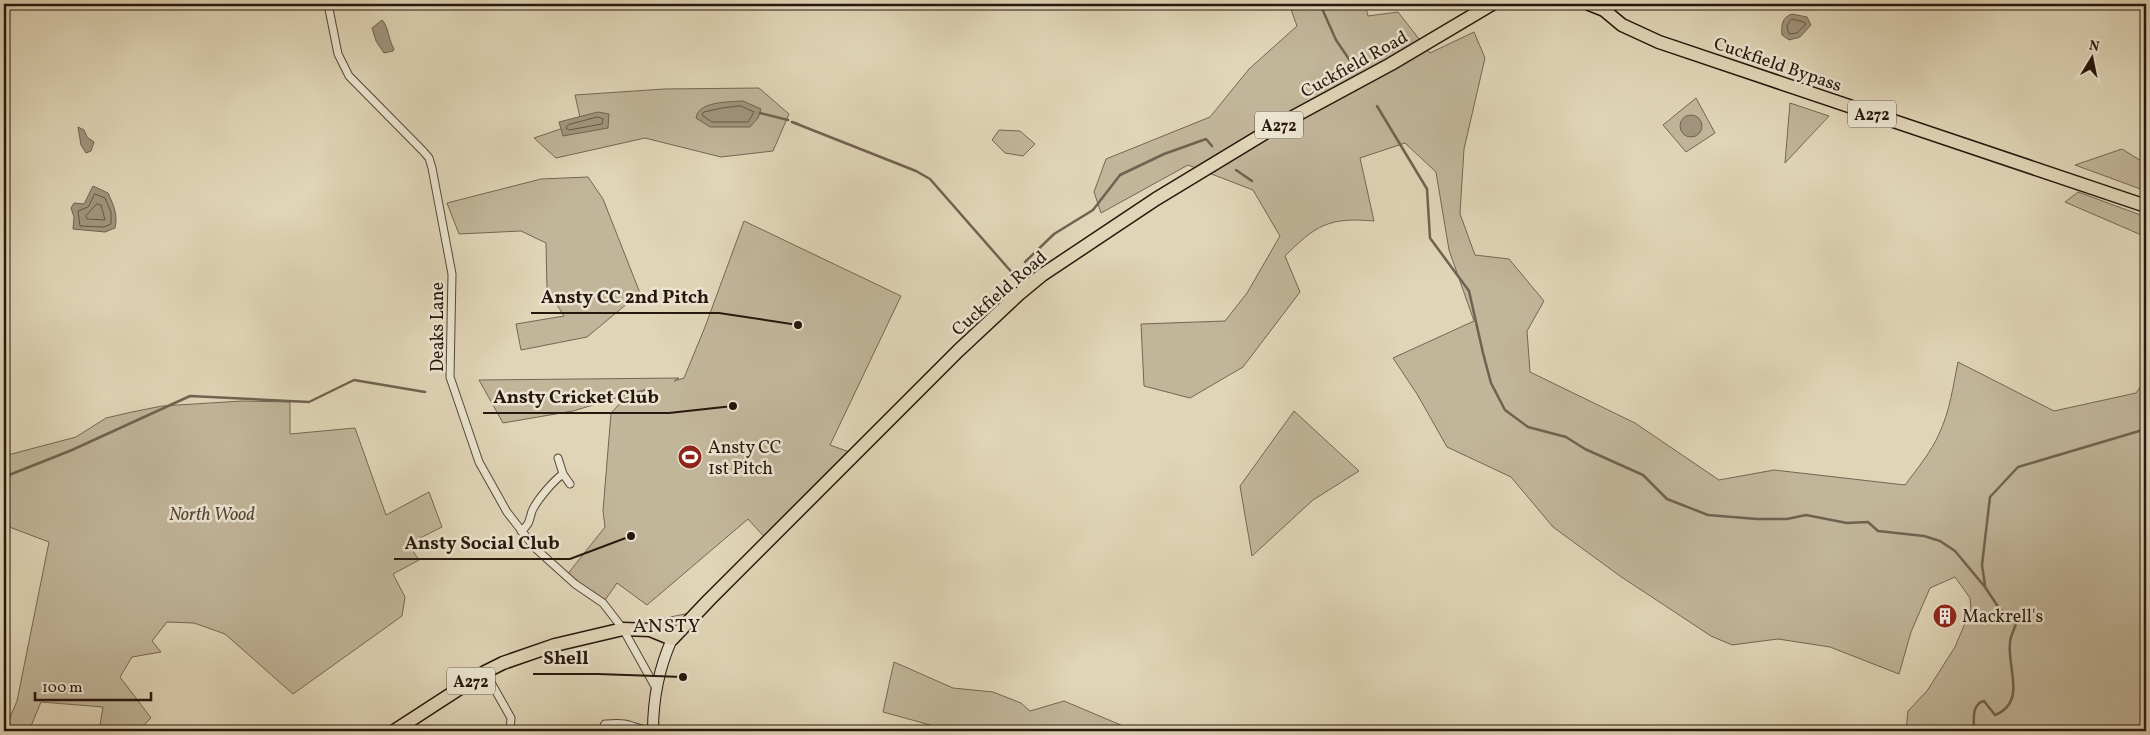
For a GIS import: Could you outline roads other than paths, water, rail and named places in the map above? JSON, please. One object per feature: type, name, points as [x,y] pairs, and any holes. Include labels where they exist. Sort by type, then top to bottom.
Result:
[{"type":"highway","name":"Cuckfield Road","points":[[672,639],[958,351],[1042,275],[1156,199],[1280,124],[1391,64],[1492,4]]},
{"type":"highway","name":"Cuckfield Bypass","points":[[1589,4],[1603,7],[1622,25],[1659,42],[2146,206]]},
{"type":"highway","name":"A272","points":[[394,731],[485,672],[503,663],[560,643],[623,629],[650,630],[672,639]]},
{"type":"main road","name":"Cuckfield Road","points":[[653,731],[660,671],[672,639]]},
{"type":"street","name":"Deaks Lane","points":[[328,4],[338,54],[349,76],[429,158],[452,274],[450,377],[479,462],[507,512],[535,548],[575,584],[603,604],[623,629],[657,690]]},
{"type":"street","points":[[558,458],[563,474],[570,484]]},
{"type":"street","points":[[521,531],[529,525],[532,511],[555,479],[563,474]]},
{"type":"street","points":[[485,672],[510,718],[510,731]]},
{"type":"street","points":[[601,731],[605,724],[616,723],[630,725],[640,730],[653,731]]},
{"type":"water","points":[[1792,14],[1807,17],[1811,25],[1800,37],[1789,40],[1782,35],[1782,25],[1786,17]]},
{"type":"water","points":[[382,20],[394,49],[384,53],[376,41],[372,28]]},
{"type":"water","points":[[743,101],[761,109],[758,118],[750,127],[710,127],[696,118],[698,112],[708,105]]},
{"type":"water","points":[[598,112],[609,114],[608,128],[563,136],[559,122]]},
{"type":"water","points":[[1691,115],[1699,118],[1702,126],[1699,134],[1691,137],[1683,134],[1680,126],[1683,118]]},
{"type":"water","points":[[78,127],[84,130],[87,137],[94,142],[91,151],[86,153],[81,145]]},
{"type":"water","points":[[93,186],[108,193],[115,211],[115,228],[105,232],[73,229],[74,217],[71,208],[74,203],[84,204]]},
{"type":"waterway","points":[[1320,4],[1336,40],[1353,65]]},
{"type":"waterway","points":[[1377,106],[1427,189],[1430,238],[1469,291],[1491,383],[1505,410],[1528,427],[1566,437],[1585,449],[1643,475],[1667,499],[1708,515],[1757,519],[1787,519],[1806,515],[1847,523],[1868,522],[1878,531],[1924,536],[1940,541],[1955,551],[1985,587],[1999,608],[2016,624],[2010,643],[2013,684],[2010,702],[2005,709],[1995,715],[1984,701],[1980,703],[1974,713],[1974,731]]},
{"type":"waterway","points":[[760,113],[788,120]]},
{"type":"waterway","points":[[798,124],[792,122],[916,171],[930,179],[1015,276]]},
{"type":"waterway","points":[[1025,262],[1054,234],[1093,210],[1120,175],[1164,154],[1206,139],[1212,146]]},
{"type":"waterway","points":[[1236,170],[1252,181]]},
{"type":"waterway","points":[[4,477],[72,450],[190,396],[309,402],[354,380],[425,392]]},
{"type":"waterway","points":[[1985,585],[1982,565],[1990,497],[2018,467],[2146,429]]},
{"type":"place","name":"Ansty CC 2nd Pitch","points":[[798,325]]},
{"type":"place","name":"Ansty Cricket Club","points":[[733,406]]},
{"type":"place","name":"Ansty CC 1st Pitch","points":[[690,457]]},
{"type":"place","name":"Ansty Social Club","points":[[631,536]]},
{"type":"place","name":"Mackrell's","points":[[1945,616]]},
{"type":"place","name":"Shell","points":[[683,677]]},
{"type":"district","name":"ANSTY","points":[[667,625]]},
{"type":"park label","name":"North Wood","points":[[212,514]]}]
